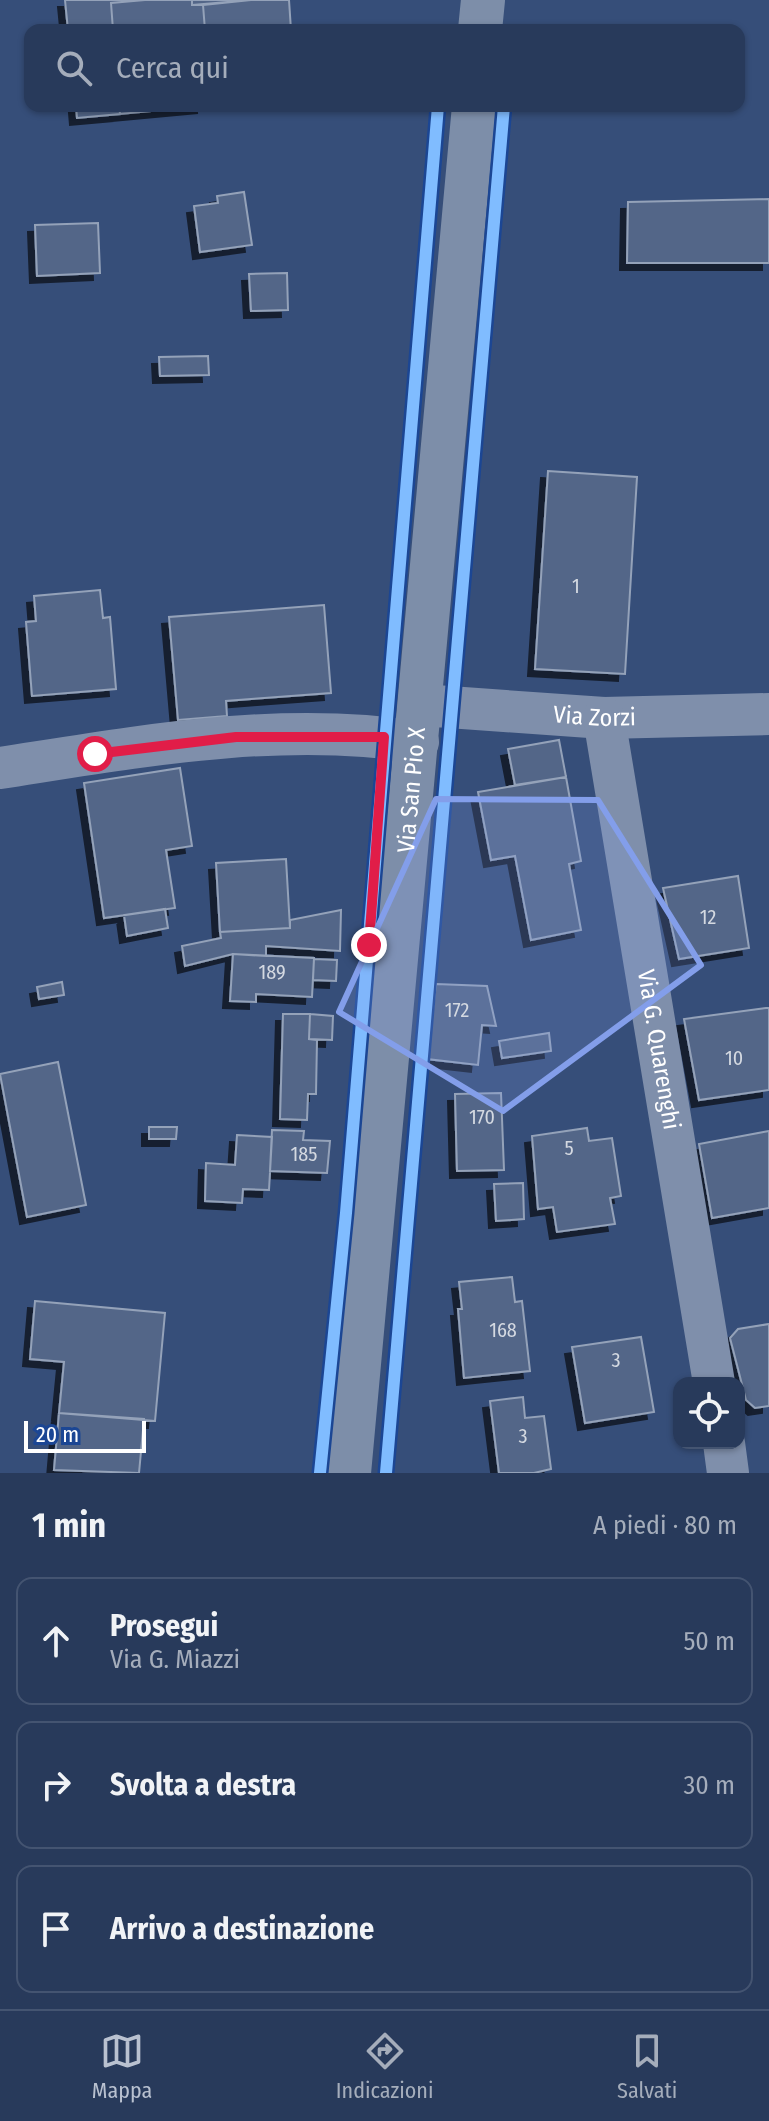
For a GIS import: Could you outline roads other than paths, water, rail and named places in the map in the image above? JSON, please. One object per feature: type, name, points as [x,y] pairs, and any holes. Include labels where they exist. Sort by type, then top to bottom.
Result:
[{"type":"main road","points":[[481,24],[483,0]]},
{"type":"main road","name":"Via San Pio X","points":[[349,1473],[420,724],[473,112]]},
{"type":"street","name":"Via Zorzi","points":[[12,766],[145,745],[236,737],[384,737],[420,724],[769,714]]},
{"type":"street","name":"Via G. Quarenghi","points":[[604,718],[713,1377]]},
{"type":"street","points":[[725,1449],[728,1473]]}]
